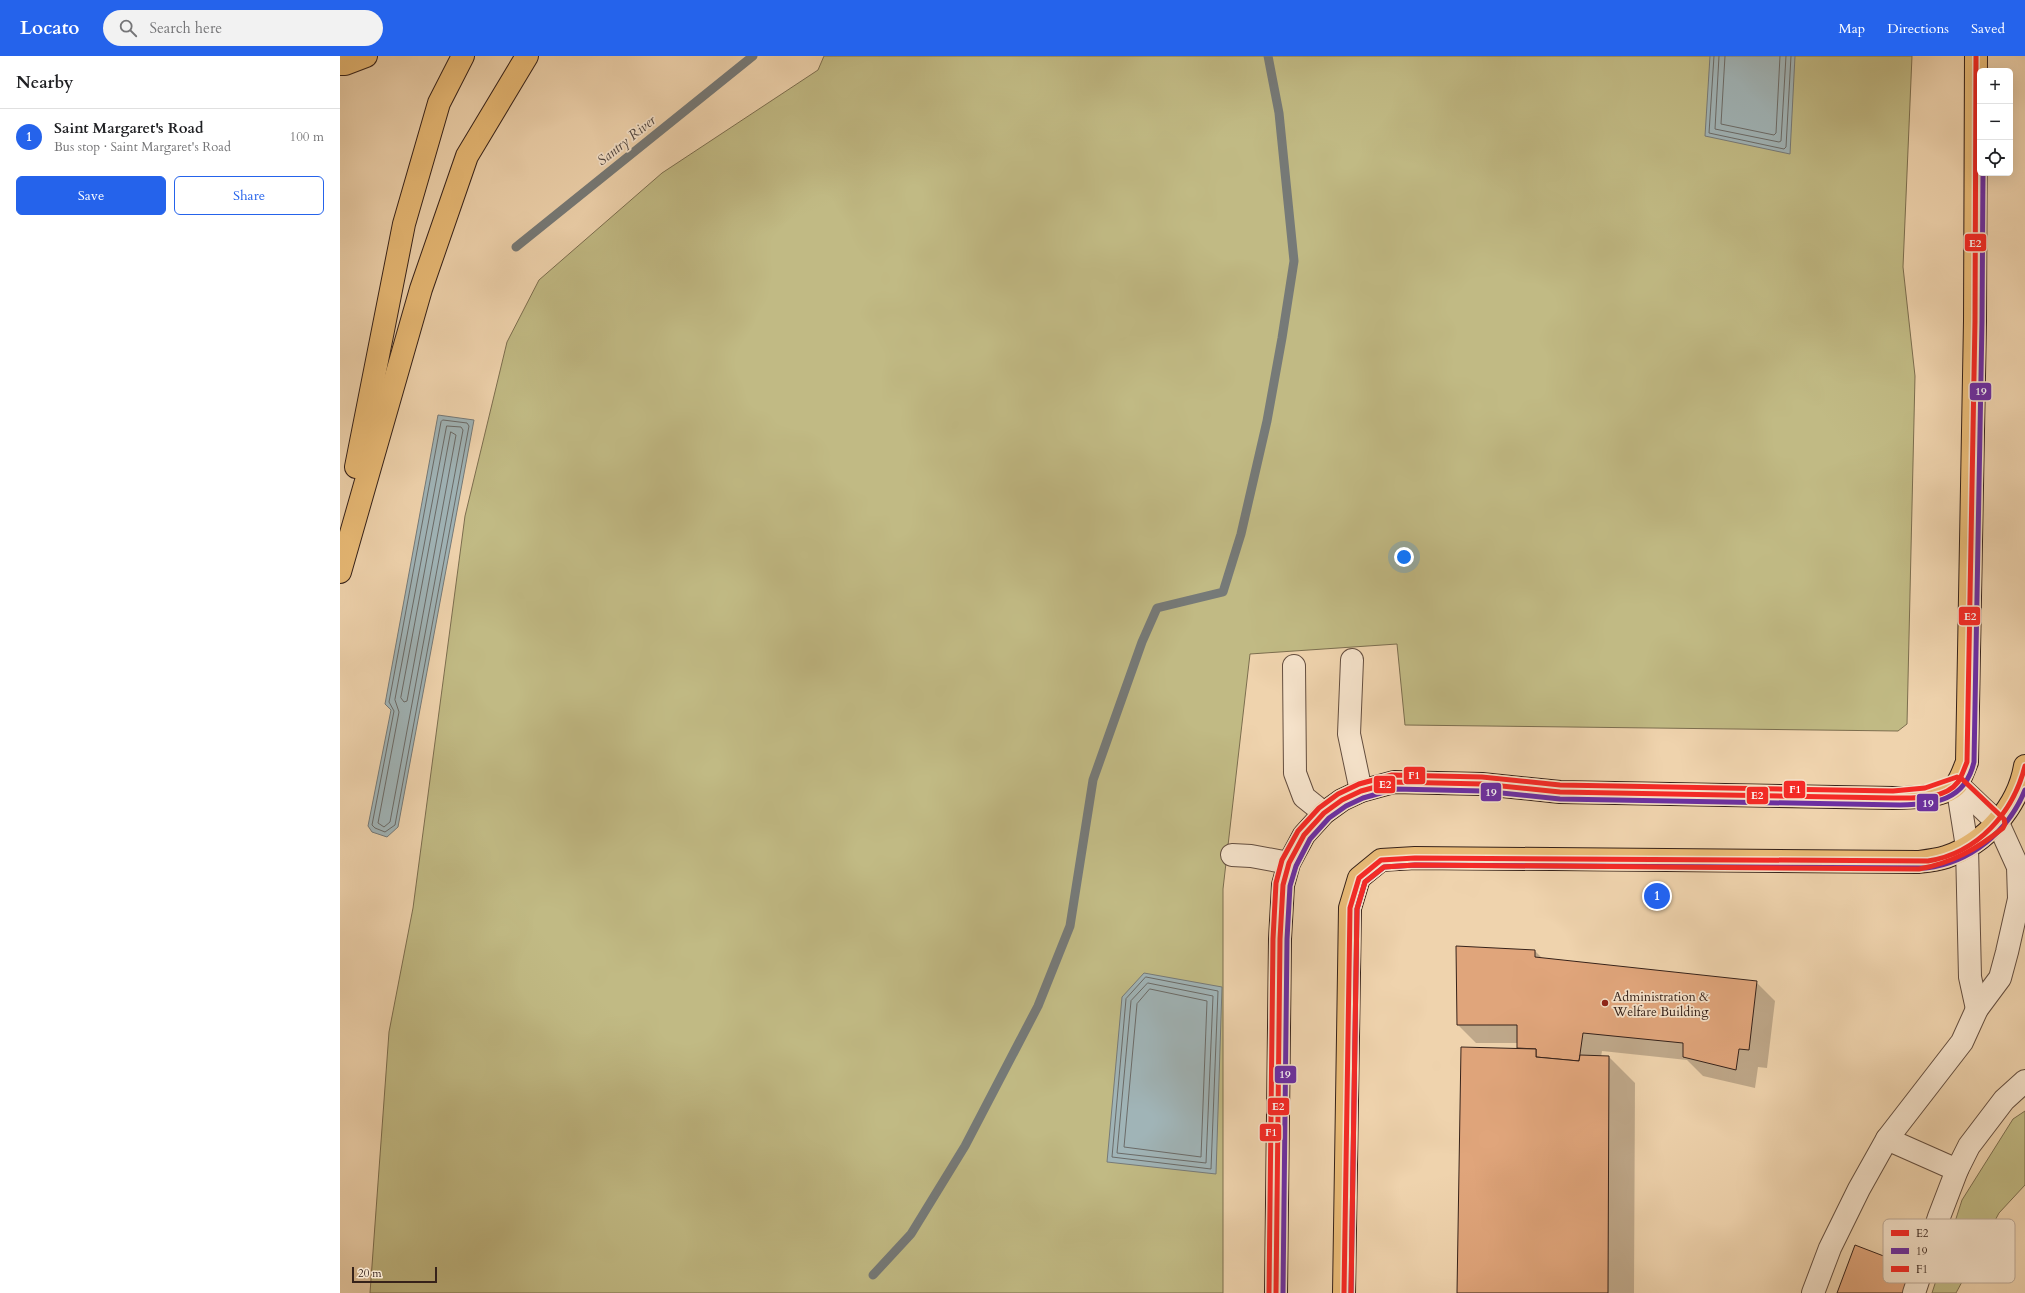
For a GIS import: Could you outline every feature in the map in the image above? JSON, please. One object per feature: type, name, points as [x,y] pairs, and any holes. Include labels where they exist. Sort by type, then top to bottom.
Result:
[{"type":"main road","points":[[343,64],[366,56]]},
{"type":"main road","points":[[340,550],[404,224],[439,103],[463,56]]},
{"type":"main road","points":[[340,572],[421,289],[467,156],[528,56]]},
{"type":"main road","points":[[1276,1293],[1280,939],[1283,885],[1288,863],[1304,835],[1324,813],[1361,791],[1394,782],[1482,784],[1560,792],[1900,798],[1922,797],[1941,793],[1958,784],[1967,762],[1975,321],[1976,56]]},
{"type":"main road","points":[[1344,1293],[1350,908],[1359,878],[1381,860],[1423,858],[1918,862],[1945,857],[1967,847],[1998,823],[2022,783],[2025,766]]},
{"type":"lane","points":[[1352,660],[1349,734],[1361,791]]},
{"type":"lane","points":[[1294,666],[1295,773],[1304,797],[1324,813]]},
{"type":"lane","points":[[1813,1293],[1830,1248],[1859,1189],[1887,1139],[1962,1042],[1977,1009],[2000,978],[2019,899],[2018,867],[1998,823],[1958,784]]},
{"type":"lane","points":[[1958,784],[1967,847],[1970,977],[1977,1009]]},
{"type":"lane","points":[[1232,855],[1251,856],[1288,863]]},
{"type":"lane","points":[[1940,1219],[1957,1170],[1969,1146],[2004,1100],[2025,1081]]},
{"type":"lane","points":[[1887,1139],[1957,1170]]},
{"type":"lane","points":[[1914,1293],[1917,1283]]},
{"type":"shaded area","points":[[824,56],[1912,56],[1903,267],[1915,376],[1907,724],[1898,731],[1405,725],[1397,644],[1250,654],[1223,889],[1223,1293],[370,1293],[389,1032],[413,908],[465,516],[507,342],[539,280],[662,173],[818,70]]},
{"type":"shaded area","points":[[2025,1111],[2025,1185],[1999,1213],[1996,1219],[1956,1219],[1962,1200],[2013,1119]]},
{"type":"shaded area","points":[[1935,1283],[1961,1283],[1956,1293],[1932,1293]]},
{"type":"water","points":[[1710,56],[1795,56],[1790,154],[1705,136]]},
{"type":"water","points":[[438,415],[474,420],[398,827],[387,837],[372,832],[368,826],[391,710],[385,704]]},
{"type":"water","points":[[1144,973],[1222,987],[1216,1174],[1107,1162],[1122,997]]},
{"type":"building","name":"Administration & Welfare Building","points":[[1456,946],[1535,950],[1535,957],[1757,981],[1749,1050],[1739,1049],[1736,1070],[1683,1057],[1683,1043],[1583,1033],[1579,1061],[1536,1057],[1536,1049],[1517,1048],[1517,1025],[1457,1025]]},
{"type":"building","points":[[1461,1047],[1536,1049],[1536,1057],[1579,1061],[1580,1055],[1609,1056],[1608,1293],[1457,1293]]},
{"type":"building","points":[[1855,1245],[1883,1256],[1883,1283],[1915,1283],[1912,1293],[1837,1293]]},
{"type":"waterway","name":"Santry River","points":[[516,247],[753,56]]},
{"type":"waterway","points":[[873,1275],[911,1234],[965,1146],[1038,1006],[1070,926],[1093,780],[1142,642],[1157,608],[1223,592],[1241,534],[1267,421],[1294,261],[1279,113],[1268,56]]},
{"type":"transit line","name":"E2","points":[[1276,1293],[1280,939],[1283,885],[1289,863],[1304,835],[1324,813],[1342,800],[1361,791],[1394,782],[1482,784],[1560,792],[1910,798],[1928,797],[1945,792],[1952,788],[1962,775],[1967,762],[1975,321],[1976,56]]},
{"type":"transit line","name":"19","points":[[1283,1293],[1287,939],[1290,886],[1296,866],[1310,839],[1329,818],[1346,806],[1363,798],[1395,789],[1482,791],[1560,799],[1900,805],[1925,803],[1947,798],[1964,785],[1970,775],[1974,762],[1982,321],[1983,176]]},
{"type":"transit line","name":"E2","points":[[1344,1293],[1350,908],[1359,878],[1381,860],[1415,858],[1928,861],[1946,857],[1963,849],[1978,840],[1991,828],[2012,800],[2025,766]]},
{"type":"transit line","name":"F1","points":[[1269,1293],[1273,939],[1276,883],[1282,860],[1298,831],[1319,808],[1338,794],[1359,784],[1392,775],[1482,777],[1560,785],[1893,791],[1925,788],[1957,777],[1962,779],[2004,819],[2005,824],[2003,828],[1974,849],[1953,859],[1919,869],[1415,865],[1384,867],[1365,882],[1357,909],[1351,1293]]},
{"type":"transit line","name":"19","points":[[1351,1293],[1357,909],[1365,882],[1384,867],[1415,865],[1926,868],[1958,860],[1986,843],[2009,819],[2025,790]]},
{"type":"place","name":"Saint Margaret's Road","points":[[1657,896]]},
{"type":"place","name":"Administration & Welfare Building","points":[[1605,1003]]}]
